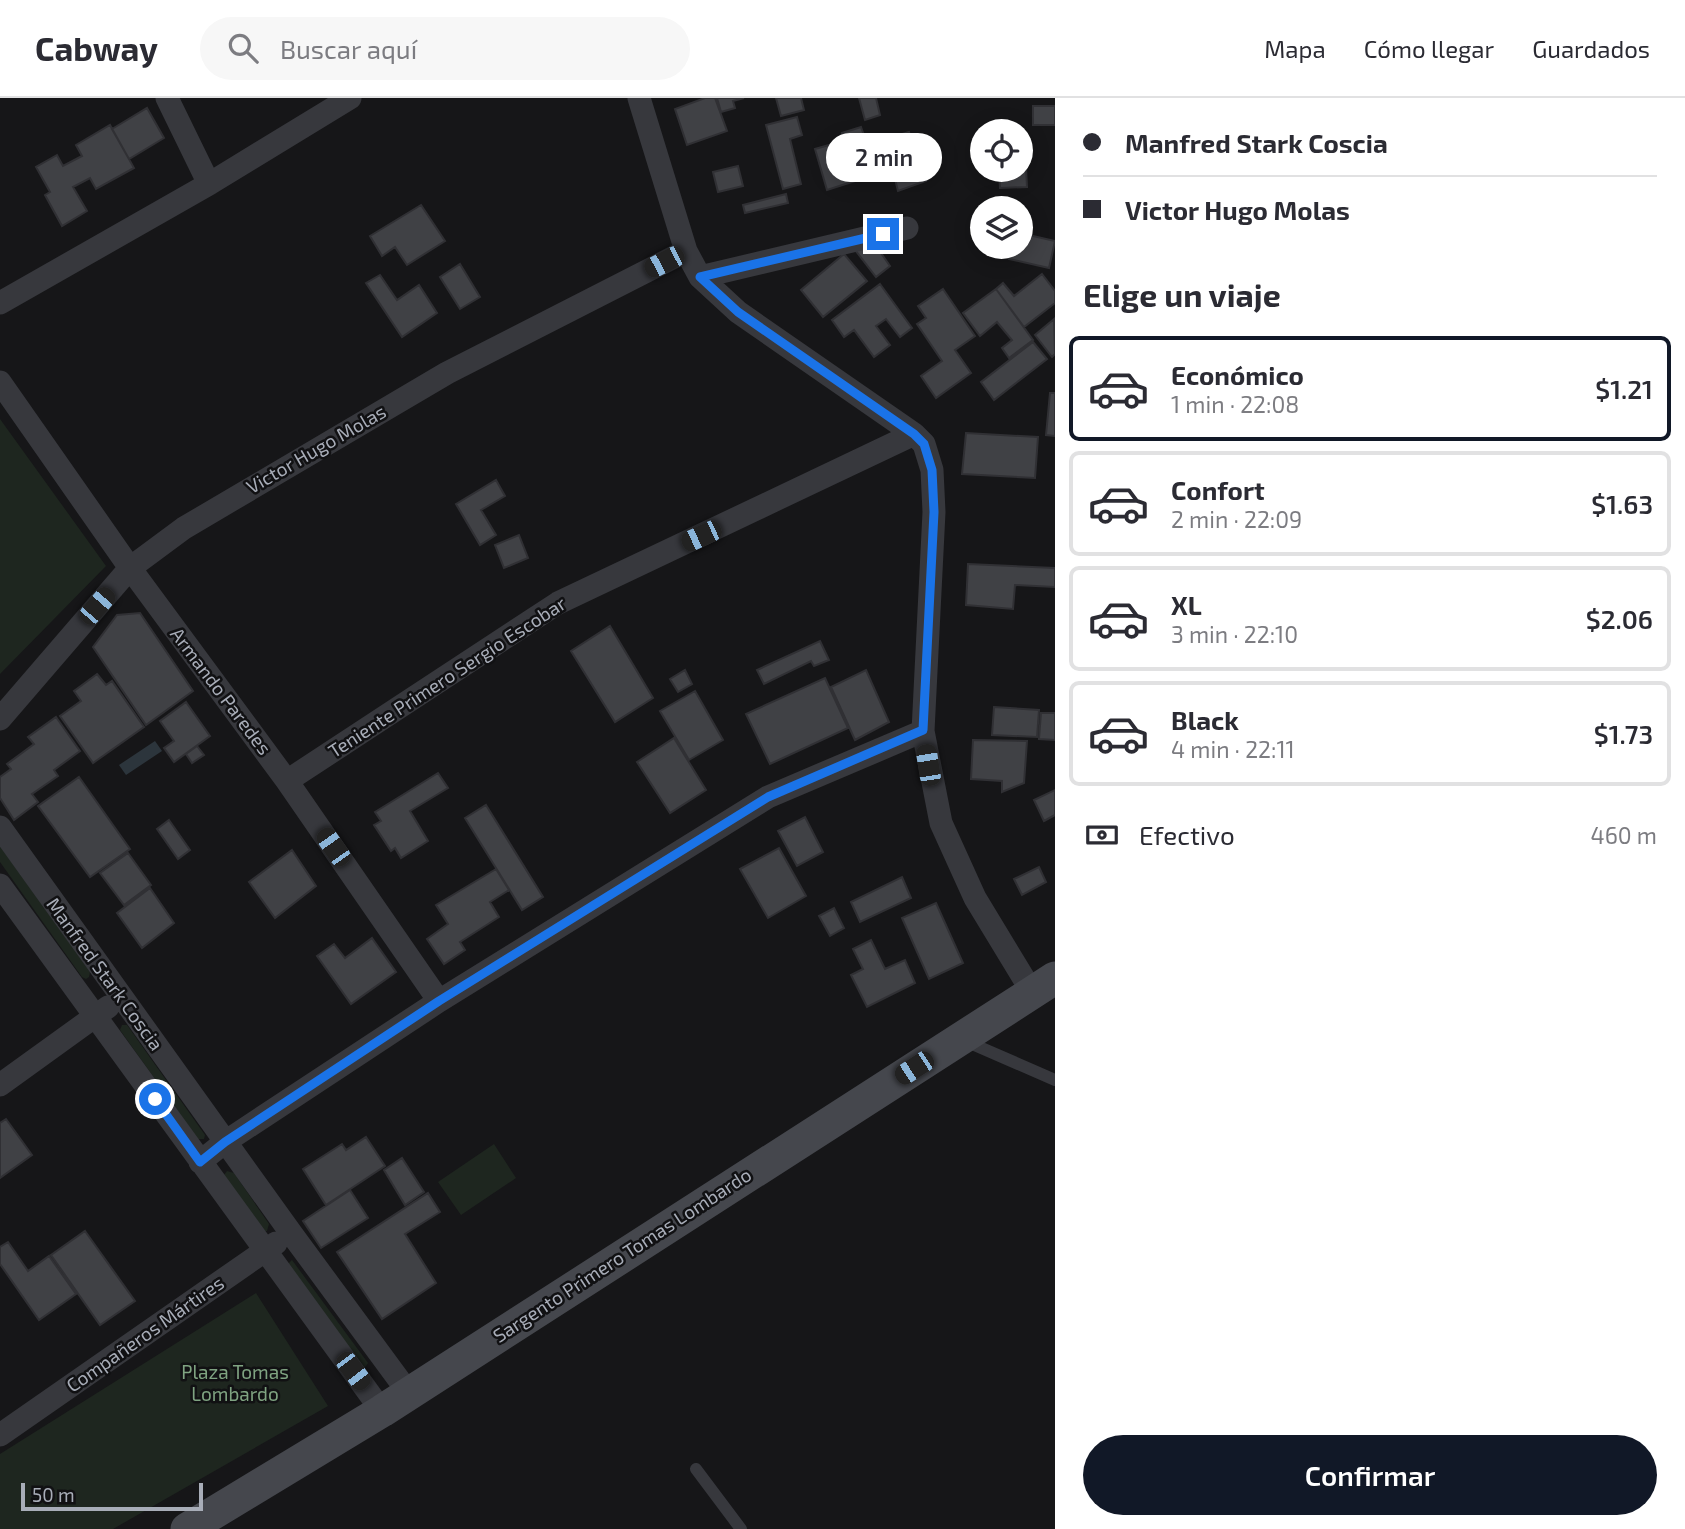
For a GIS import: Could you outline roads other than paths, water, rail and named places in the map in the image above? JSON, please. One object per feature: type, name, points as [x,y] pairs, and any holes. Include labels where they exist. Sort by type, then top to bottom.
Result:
[{"type":"street","points":[[167,98],[209,184]]},
{"type":"street","points":[[0,303],[209,184],[350,98]]},
{"type":"street","points":[[639,98],[686,251],[700,277],[738,312],[914,434],[924,444],[932,470],[934,512],[923,730],[941,823],[975,898],[1043,985]]},
{"type":"street","points":[[700,277],[907,228]]},
{"type":"street","name":"Victor Hugo Molas","points":[[0,719],[130,568],[184,528],[447,373],[686,251]]},
{"type":"street","name":"Armando Paredes","points":[[0,382],[130,568],[287,781],[439,1001]]},
{"type":"street","name":"Teniente Primero Sergio Escobar","points":[[287,781],[558,603],[914,434]]},
{"type":"street","points":[[200,1162],[225,1142],[439,1001],[768,797],[923,730]]},
{"type":"street","name":"Manfred Stark Coscia","points":[[0,827],[290,1233],[395,1401]]},
{"type":"street","name":"Manfred Stark Coscia","points":[[0,885],[264,1251],[395,1401]]},
{"type":"street","name":"Sargento Primero Tomas Lombardo","points":[[187,1529],[395,1401],[1043,985]]},
{"type":"street","points":[[0,1085],[122,997]]},
{"type":"street","name":"Compañeros Mártires","points":[[0,1435],[290,1233]]},
{"type":"lane","points":[[960,1039],[1055,1080]]},
{"type":"lane","points":[[696,1469],[741,1529]]},
{"type":"park label","name":"Plaza Tomas Lombardo","points":[[235,1383]]}]
